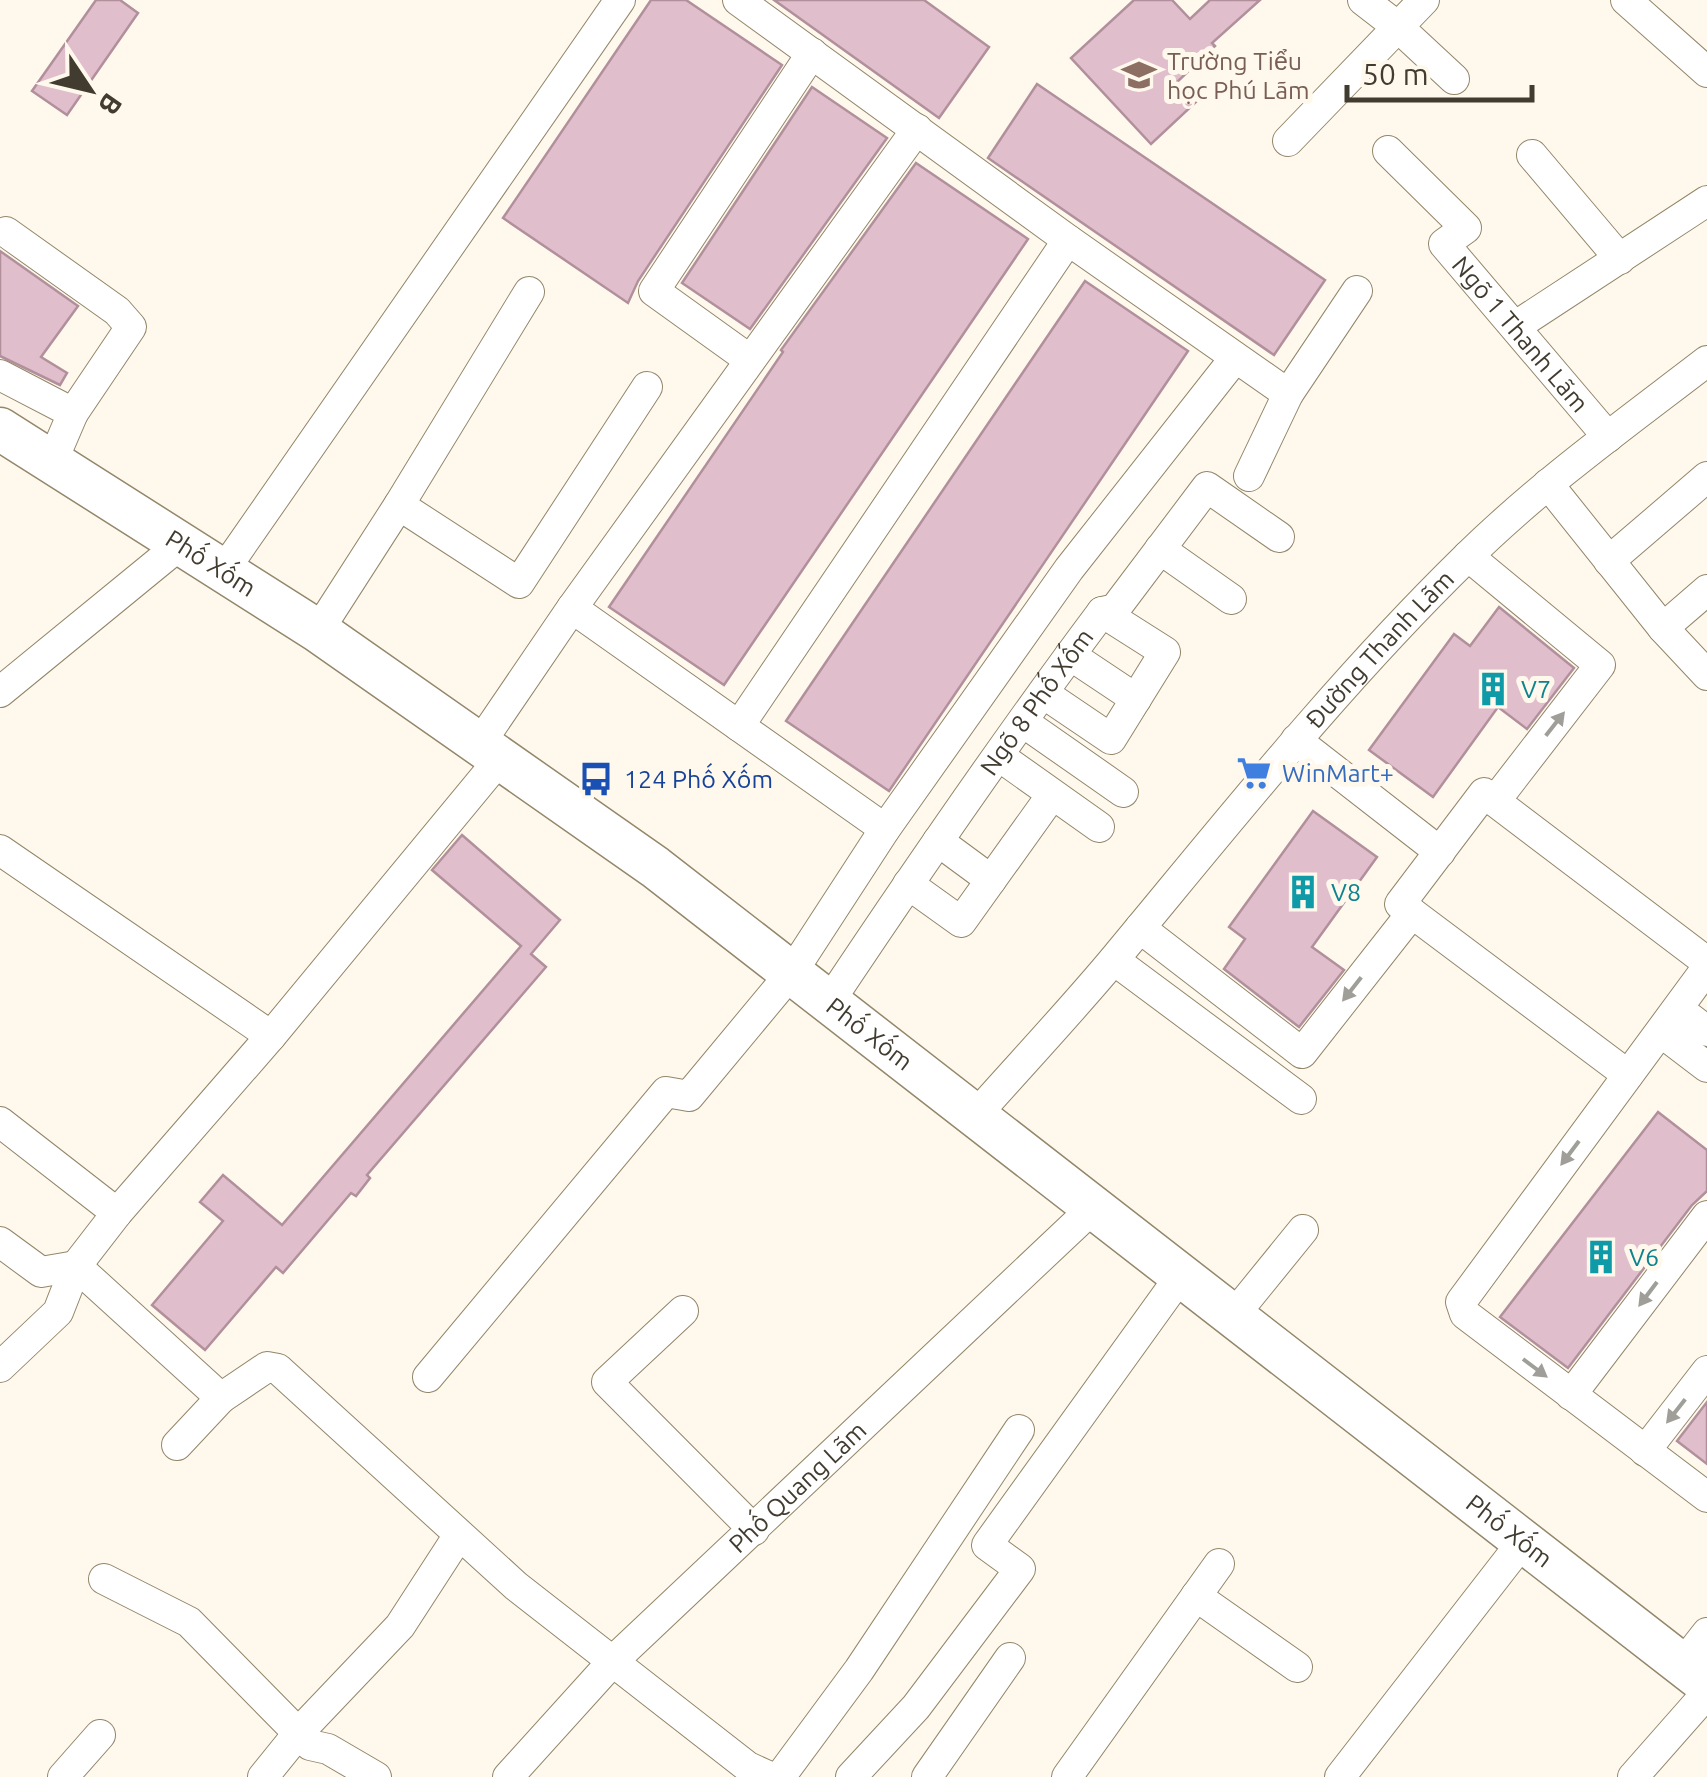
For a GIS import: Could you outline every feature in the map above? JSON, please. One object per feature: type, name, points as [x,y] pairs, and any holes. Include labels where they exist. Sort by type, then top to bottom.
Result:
[{"type":"highway","name":"Phố Xốm","points":[[0,428],[318,631],[655,867],[1524,1540],[1701,1669]]},
{"type":"street","points":[[224,570],[620,0]]},
{"type":"street","points":[[738,0],[1288,394]]},
{"type":"street","points":[[1363,0],[1454,79]]},
{"type":"street","points":[[1288,141],[1424,0]]},
{"type":"street","points":[[1626,0],[1707,72]]},
{"type":"street","points":[[750,360],[654,291],[812,53]]},
{"type":"street","points":[[0,1367],[58,1312],[76,1266],[117,1213],[271,1036],[489,753],[572,608],[917,129]]},
{"type":"street","name":"Ngõ 1 Thanh Lãm","points":[[1388,151],[1466,228],[1444,244],[1608,436]]},
{"type":"street","points":[[1532,155],[1620,259]]},
{"type":"street","points":[[1516,326],[1707,201]]},
{"type":"street","points":[[6,232],[117,311],[132,327],[73,412],[52,462]]},
{"type":"street","points":[[739,726],[1068,240]]},
{"type":"street","points":[[1248,476],[1288,394],[1357,291]]},
{"type":"street","points":[[318,631],[529,292]]},
{"type":"street","points":[[428,1377],[666,1092],[689,1096],[792,972],[885,829],[1070,569],[1234,358]]},
{"type":"street","name":"Đường Thanh Lãm","points":[[975,1116],[1114,960],[1296,740],[1468,556],[1548,484],[1707,362]]},
{"type":"street","points":[[0,375],[73,412]]},
{"type":"street","points":[[399,506],[520,583],[647,387]]},
{"type":"street","points":[[1609,561],[1707,476]]},
{"type":"street","points":[[1548,484],[1663,628],[1707,675]]},
{"type":"street","name":"Ngõ 8 Phố Xốm","points":[[830,1002],[908,884],[1102,612],[1115,609],[1207,487],[1279,537]]},
{"type":"street","points":[[0,692],[182,543]]},
{"type":"street","points":[[1160,549],[1231,599]]},
{"type":"street","points":[[1468,556],[1600,665],[1495,801]]},
{"type":"street","points":[[1663,628],[1707,590]]},
{"type":"street","points":[[572,608],[885,829]]},
{"type":"street","points":[[1043,693],[1110,739],[1165,652],[1102,612]]},
{"type":"street","points":[[1070,656],[1136,699]]},
{"type":"street","points":[[1023,722],[1123,792]]},
{"type":"street","points":[[1296,740],[1440,852]]},
{"type":"street","points":[[998,756],[1099,826]]},
{"type":"street","points":[[1628,1075],[1400,904],[1484,793],[1707,965],[1670,1020],[1461,1302],[1465,1314],[1707,1497]]},
{"type":"street","points":[[908,884],[961,922],[1044,806]]},
{"type":"street","points":[[938,841],[991,880]]},
{"type":"street","points":[[0,850],[271,1036]]},
{"type":"street","points":[[1140,928],[1302,1052],[1412,913]]},
{"type":"street","points":[[1114,960],[1301,1099]]},
{"type":"street","points":[[1670,1020],[1707,1031]]},
{"type":"street","points":[[1670,1020],[1707,1067]]},
{"type":"street","points":[[0,1122],[117,1213]]},
{"type":"street","name":"Phố Quang Lãm","points":[[508,1777],[613,1662],[1094,1207]]},
{"type":"street","points":[[1571,1395],[1707,1216]]},
{"type":"street","points":[[1234,1314],[1302,1230]]},
{"type":"street","points":[[0,1242],[41,1272],[76,1266]]},
{"type":"street","points":[[76,1266],[221,1398]]},
{"type":"street","points":[[850,1777],[916,1707],[1020,1569],[987,1545],[1182,1274]]},
{"type":"street","points":[[683,1311],[607,1382],[754,1530]]},
{"type":"street","points":[[177,1445],[221,1398],[266,1367],[278,1369],[516,1586],[748,1768],[770,1777]]},
{"type":"street","points":[[1645,1451],[1707,1371]]},
{"type":"street","points":[[780,1777],[849,1684],[1020,1430]]},
{"type":"street","points":[[263,1777],[400,1626],[460,1535]]},
{"type":"street","points":[[1340,1777],[1524,1540]]},
{"type":"street","points":[[1067,1777],[1219,1564]]},
{"type":"street","points":[[104,1578],[189,1622],[310,1745],[328,1749],[376,1777]]},
{"type":"street","points":[[1196,1596],[1297,1667]]},
{"type":"street","points":[[927,1777],[1010,1658]]},
{"type":"street","points":[[1633,1777],[1701,1669]]},
{"type":"street","points":[[62,1777],[100,1734]]},
{"type":"building","points":[[96,0],[120,0],[138,13],[67,115],[32,91]]},
{"type":"building","points":[[651,0],[686,0],[782,65],[638,281],[628,303],[503,218]]},
{"type":"building","points":[[774,0],[924,0],[989,47],[939,118]]},
{"type":"building","points":[[1134,0],[1172,0],[1190,19],[1210,0],[1260,0],[1212,43],[1215,46],[1177,82],[1196,102],[1151,144],[1071,58]]},
{"type":"building","points":[[1037,84],[1325,280],[1274,355],[988,158]]},
{"type":"building","points":[[812,87],[887,138],[750,329],[682,283]]},
{"type":"building","points":[[916,163],[1028,239],[724,685],[609,607],[781,350]]},
{"type":"building","points":[[0,251],[78,306],[41,357],[67,373],[60,385],[0,356]]},
{"type":"building","points":[[1085,281],[1188,351],[889,791],[786,721]]},
{"type":"building","name":"V7","points":[[1499,607],[1574,668],[1527,729],[1498,707],[1433,797],[1369,750],[1454,634],[1470,646]]},
{"type":"building","name":"V8","points":[[1313,811],[1377,857],[1312,947],[1344,970],[1299,1027],[1224,969],[1245,939],[1229,927]]},
{"type":"building","points":[[462,835],[560,920],[531,954],[546,967],[367,1175],[370,1178],[356,1196],[351,1193],[283,1273],[276,1267],[205,1350],[152,1305],[223,1221],[200,1202],[223,1175],[282,1225],[521,946],[432,870]]},
{"type":"building","name":"V6","points":[[1658,1112],[1707,1150],[1707,1191],[1692,1205],[1568,1368],[1500,1317]]},
{"type":"building","points":[[1707,1402],[1707,1464],[1677,1441]]},
{"type":"place","name":"Trường Tiểu học Phú Lãm","points":[[1139,75]]},
{"type":"place","name":"V7","points":[[1493,689]]},
{"type":"place","name":"WinMart+","points":[[1254,773]]},
{"type":"place","name":"124 Phố Xốm","points":[[596,779]]},
{"type":"place","name":"V8","points":[[1303,892]]},
{"type":"place","name":"V6","points":[[1601,1257]]}]
